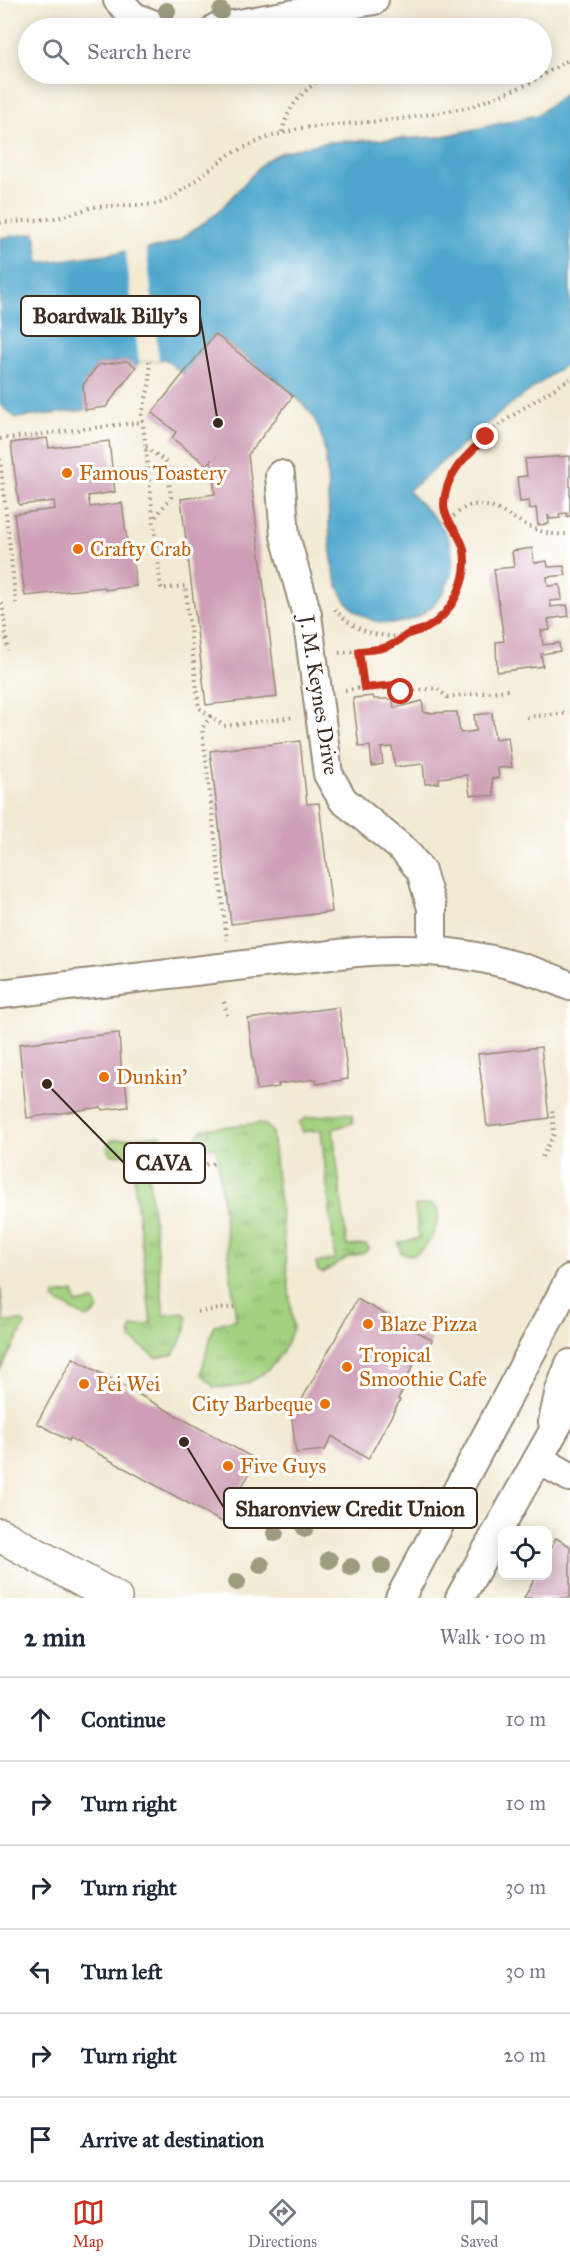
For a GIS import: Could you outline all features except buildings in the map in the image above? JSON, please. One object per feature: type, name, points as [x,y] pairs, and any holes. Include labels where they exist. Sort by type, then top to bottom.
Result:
[{"type":"main road","points":[[0,1535],[115,1598]]},
{"type":"street","points":[[118,0],[137,18]]},
{"type":"street","points":[[257,18],[311,5],[374,0]]},
{"type":"street","name":"J. M. Keynes Drive","points":[[280,475],[288,556],[303,597],[310,634],[328,774],[343,800],[405,851],[421,872],[432,908],[432,951]]},
{"type":"street","points":[[0,994],[356,951],[432,951],[506,963],[570,986]]},
{"type":"street","points":[[400,1598],[570,1279]]},
{"type":"street","points":[[553,1430],[556,1402],[570,1364]]},
{"type":"street","points":[[460,1598],[570,1402]]},
{"type":"street","points":[[538,1459],[570,1477]]},
{"type":"path","points":[[552,70],[570,59]]},
{"type":"path","points":[[282,132],[293,103],[313,84]]},
{"type":"path","points":[[0,223],[52,219],[79,210],[150,205],[166,201],[230,154],[282,132],[327,124],[402,119],[470,107],[528,84]]},
{"type":"path","points":[[149,362],[150,381],[143,403],[143,422],[161,589],[185,586],[199,708],[224,726],[305,716]]},
{"type":"path","points":[[336,653],[391,647],[406,636],[425,629],[439,619],[451,605],[459,589],[465,568],[464,549],[459,534],[444,510],[446,489],[452,473],[462,460],[513,417],[570,379]]},
{"type":"path","points":[[0,439],[143,422]]},
{"type":"path","points":[[146,446],[167,463],[171,497],[153,520]]},
{"type":"path","points":[[0,459],[16,603]]},
{"type":"path","points":[[449,520],[468,507],[476,505],[497,511],[539,532],[570,533]]},
{"type":"path","points":[[2,603],[8,651]]},
{"type":"path","points":[[331,603],[342,617],[365,632],[387,636],[406,636]]},
{"type":"path","points":[[0,637],[6,636]]},
{"type":"path","points":[[359,651],[364,688]]},
{"type":"path","points":[[344,690],[395,685],[401,692],[436,688],[447,697],[508,690]]},
{"type":"path","points":[[528,717],[569,712]]},
{"type":"path","points":[[210,716],[201,729],[227,941]]},
{"type":"path","points":[[224,1002],[227,1015]]},
{"type":"path","points":[[542,1157],[555,1134],[552,1108]]},
{"type":"path","points":[[182,1167],[218,1163]]},
{"type":"path","points":[[198,1312],[235,1307]]},
{"type":"green space","points":[[345,1113],[352,1115],[353,1123],[333,1129],[347,1246],[366,1245],[369,1248],[364,1253],[348,1257],[323,1273],[318,1271],[316,1263],[335,1259],[321,1130],[303,1132],[299,1123],[305,1118]]},
{"type":"green space","points":[[259,1123],[267,1126],[272,1132],[293,1327],[282,1352],[274,1363],[254,1380],[242,1385],[214,1387],[201,1373],[214,1325],[236,1319],[216,1147],[196,1149],[195,1139],[203,1129]]},
{"type":"green space","points":[[161,1135],[166,1144],[164,1148],[146,1151],[164,1315],[183,1313],[187,1316],[186,1330],[174,1354],[157,1358],[131,1339],[130,1331],[133,1327],[151,1324],[131,1154],[113,1155],[108,1152],[107,1145],[112,1140]]},
{"type":"green space","points":[[432,1204],[438,1209],[438,1216],[429,1242],[413,1255],[401,1253],[399,1243],[419,1238],[415,1206]]},
{"type":"green space","points":[[0,1284],[4,1322],[22,1321],[25,1325],[0,1370]]},
{"type":"green space","points":[[74,1292],[76,1304],[94,1301],[98,1308],[95,1314],[86,1318],[53,1299],[55,1295]]},
{"type":"water","points":[[570,90],[570,361],[505,409],[408,491],[438,522],[450,544],[452,564],[449,582],[440,598],[427,611],[411,619],[393,623],[375,621],[357,612],[343,596],[335,575],[331,549],[323,441],[315,420],[296,397],[215,334],[183,374],[165,359],[139,362],[136,367],[127,361],[98,365],[83,385],[85,410],[16,418],[0,405],[0,238],[35,233],[39,263],[161,247],[178,241],[216,214],[266,160],[282,152],[328,142],[438,137],[463,132],[537,115]]},
{"type":"pier","points":[[146,246],[159,360],[139,362],[125,248]]},
{"type":"place","name":"Boardwalk Billy's","points":[[218,423]]},
{"type":"place","name":"Famous Toastery","points":[[67,473]]},
{"type":"place","name":"Crafty Crab","points":[[78,549]]},
{"type":"place","name":"Dunkin'","points":[[104,1077]]},
{"type":"place","name":"CAVA","points":[[47,1084]]},
{"type":"place","name":"Blaze Pizza","points":[[368,1324]]},
{"type":"place","name":"Tropical Smoothie Cafe","points":[[347,1367]]},
{"type":"place","name":"Pei Wei","points":[[84,1384]]},
{"type":"place","name":"City Barbeque","points":[[325,1404]]},
{"type":"place","name":"Sharonview Credit Union","points":[[184,1442]]},
{"type":"place","name":"Five Guys","points":[[228,1466]]},
{"type":"route","points":[[401,692],[400,688],[395,685],[364,688],[359,651],[398,644],[406,636],[433,624],[451,605],[463,576],[465,558],[459,534],[444,510],[446,489],[452,473],[486,437]]}]
